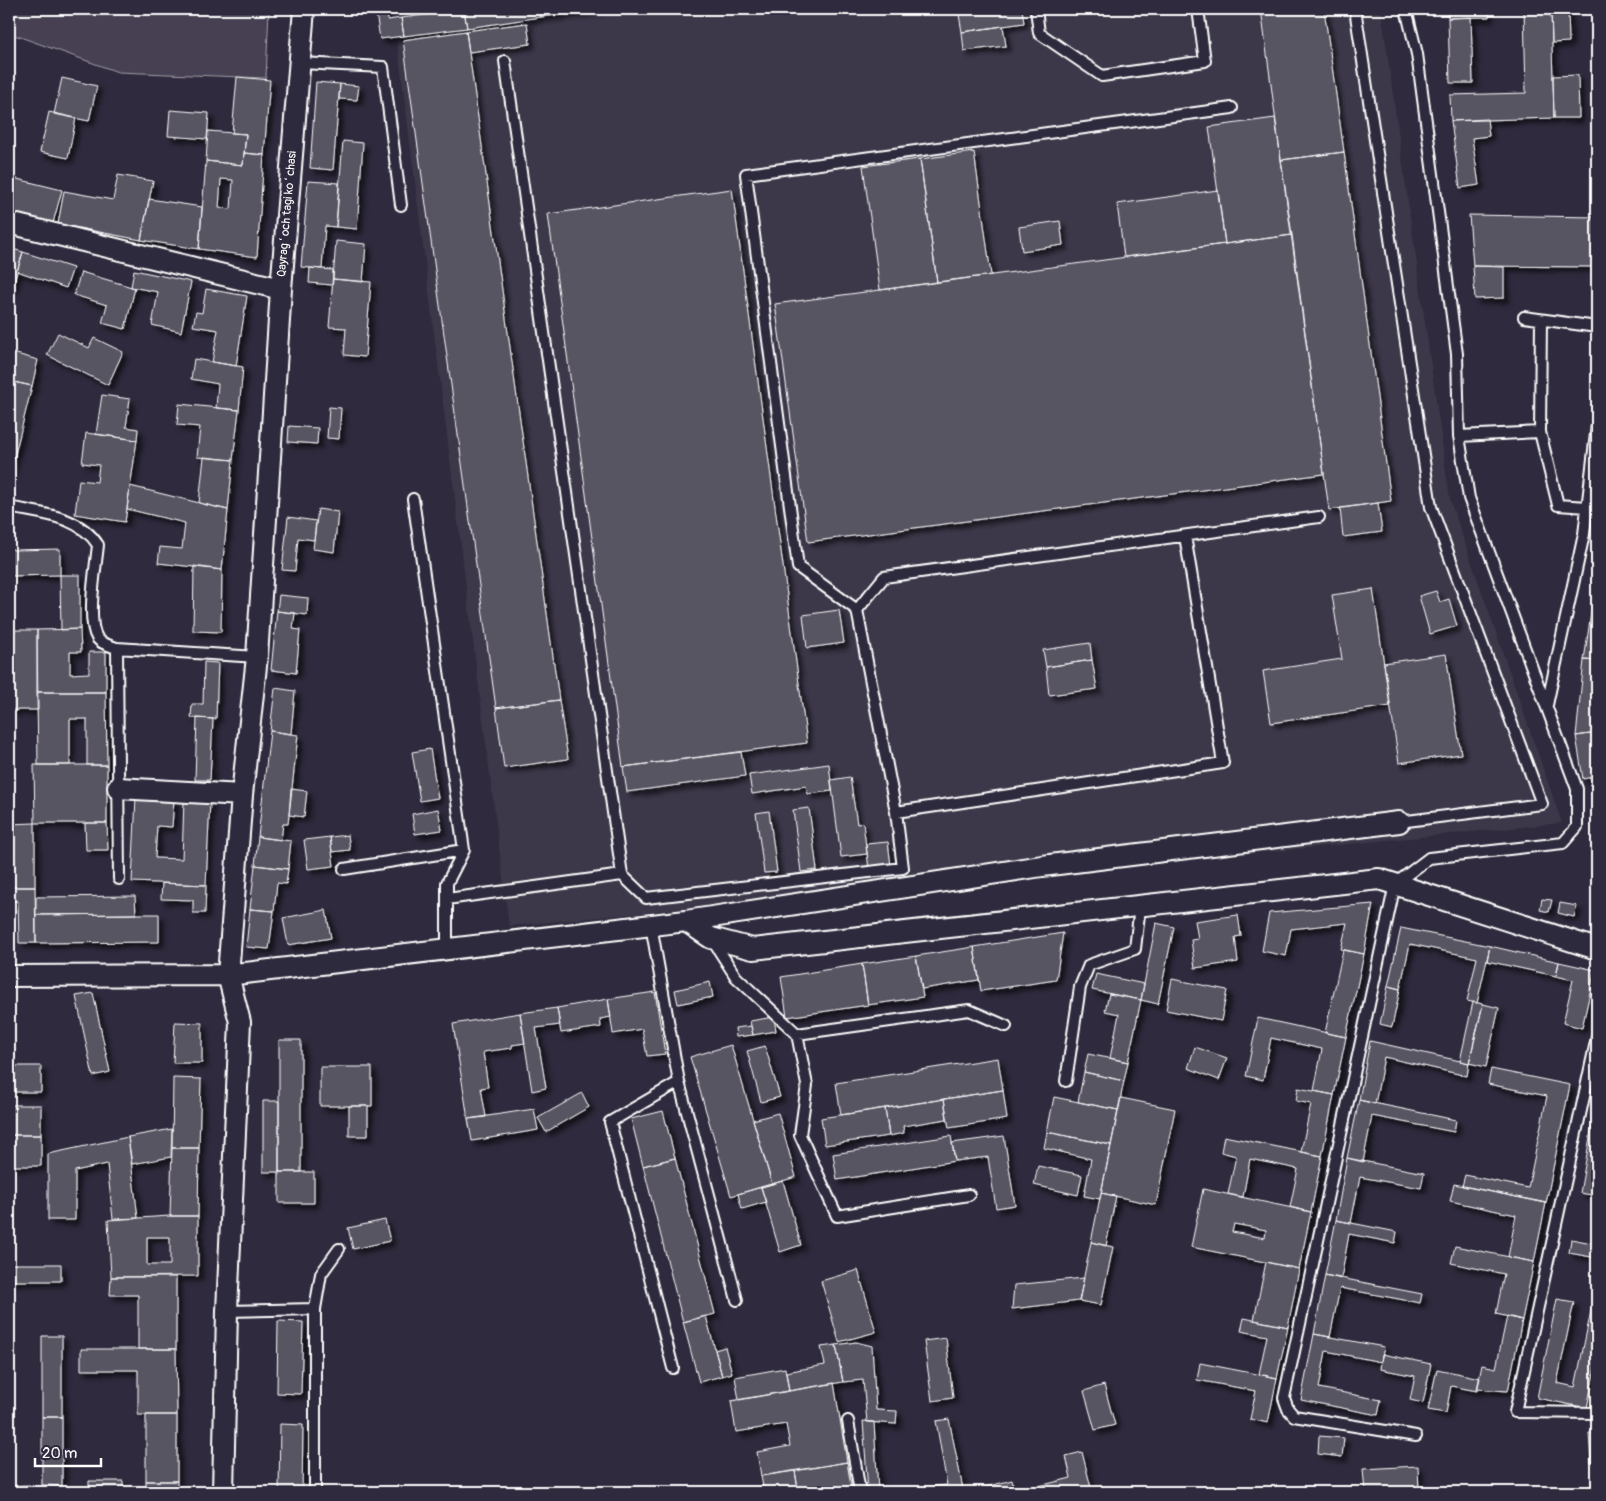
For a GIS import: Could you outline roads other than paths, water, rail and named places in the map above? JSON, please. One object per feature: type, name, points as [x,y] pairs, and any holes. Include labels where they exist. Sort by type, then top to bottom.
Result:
[{"type":"street","name":"Qayragʻoch tagi koʻchasi","points":[[9,223],[281,289],[304,9]]},
{"type":"street","points":[[222,1492],[227,1311],[240,1022],[228,976],[242,795],[257,657],[281,289]]},
{"type":"street","points":[[118,788],[242,795]]},
{"type":"street","points":[[9,976],[228,976],[447,948],[686,921],[1042,866],[1399,822]]},
{"type":"street","points":[[686,921],[712,938],[753,949],[1379,879],[1597,949]]},
{"type":"lane","points":[[1036,9],[1039,33],[1102,76],[1205,61],[1198,9]]},
{"type":"lane","points":[[1356,9],[1431,507],[1542,804],[1399,822]]},
{"type":"lane","points":[[1406,9],[1417,54],[1457,354],[1459,436],[1469,498],[1577,789],[1577,827],[1563,843],[1429,858],[1395,884],[1284,1398],[1288,1409],[1294,1416],[1416,1436]]},
{"type":"lane","points":[[504,61],[622,875],[646,898],[903,868],[896,812],[857,610],[798,567],[746,174],[1232,108]]},
{"type":"lane","points":[[300,63],[383,67],[401,205]]},
{"type":"lane","points":[[1524,318],[1597,328]]},
{"type":"lane","points":[[1541,320],[1540,432],[1558,505],[1587,507]]},
{"type":"lane","points":[[1546,705],[1584,534],[1597,426]]},
{"type":"lane","points":[[1459,436],[1540,432]]},
{"type":"lane","points":[[413,499],[464,850],[447,883],[447,948]]},
{"type":"lane","points":[[9,507],[76,522],[91,534],[98,544],[92,623],[97,639],[118,648],[257,657]]},
{"type":"lane","points":[[857,610],[884,577],[1319,517]]},
{"type":"lane","points":[[896,812],[1223,763],[1185,536]]},
{"type":"lane","points":[[118,648],[119,879]]},
{"type":"lane","points":[[344,869],[464,850]]},
{"type":"lane","points":[[447,899],[622,875]]},
{"type":"lane","points":[[1066,1080],[1080,987],[1089,966],[1135,949],[1140,906]]},
{"type":"lane","points":[[651,925],[679,1082],[737,1300]]},
{"type":"lane","points":[[712,938],[736,977],[797,1034],[807,1085],[800,1135],[837,1216],[969,1195]]},
{"type":"lane","points":[[797,1034],[969,1010],[1006,1026]]},
{"type":"lane","points":[[1597,1037],[1515,1412],[1597,1413]]},
{"type":"lane","points":[[673,1368],[610,1122],[679,1082]]},
{"type":"lane","points":[[314,1492],[315,1309],[321,1274],[338,1249]]},
{"type":"lane","points":[[227,1311],[315,1309]]},
{"type":"lane","points":[[848,1421],[860,1492]]}]
